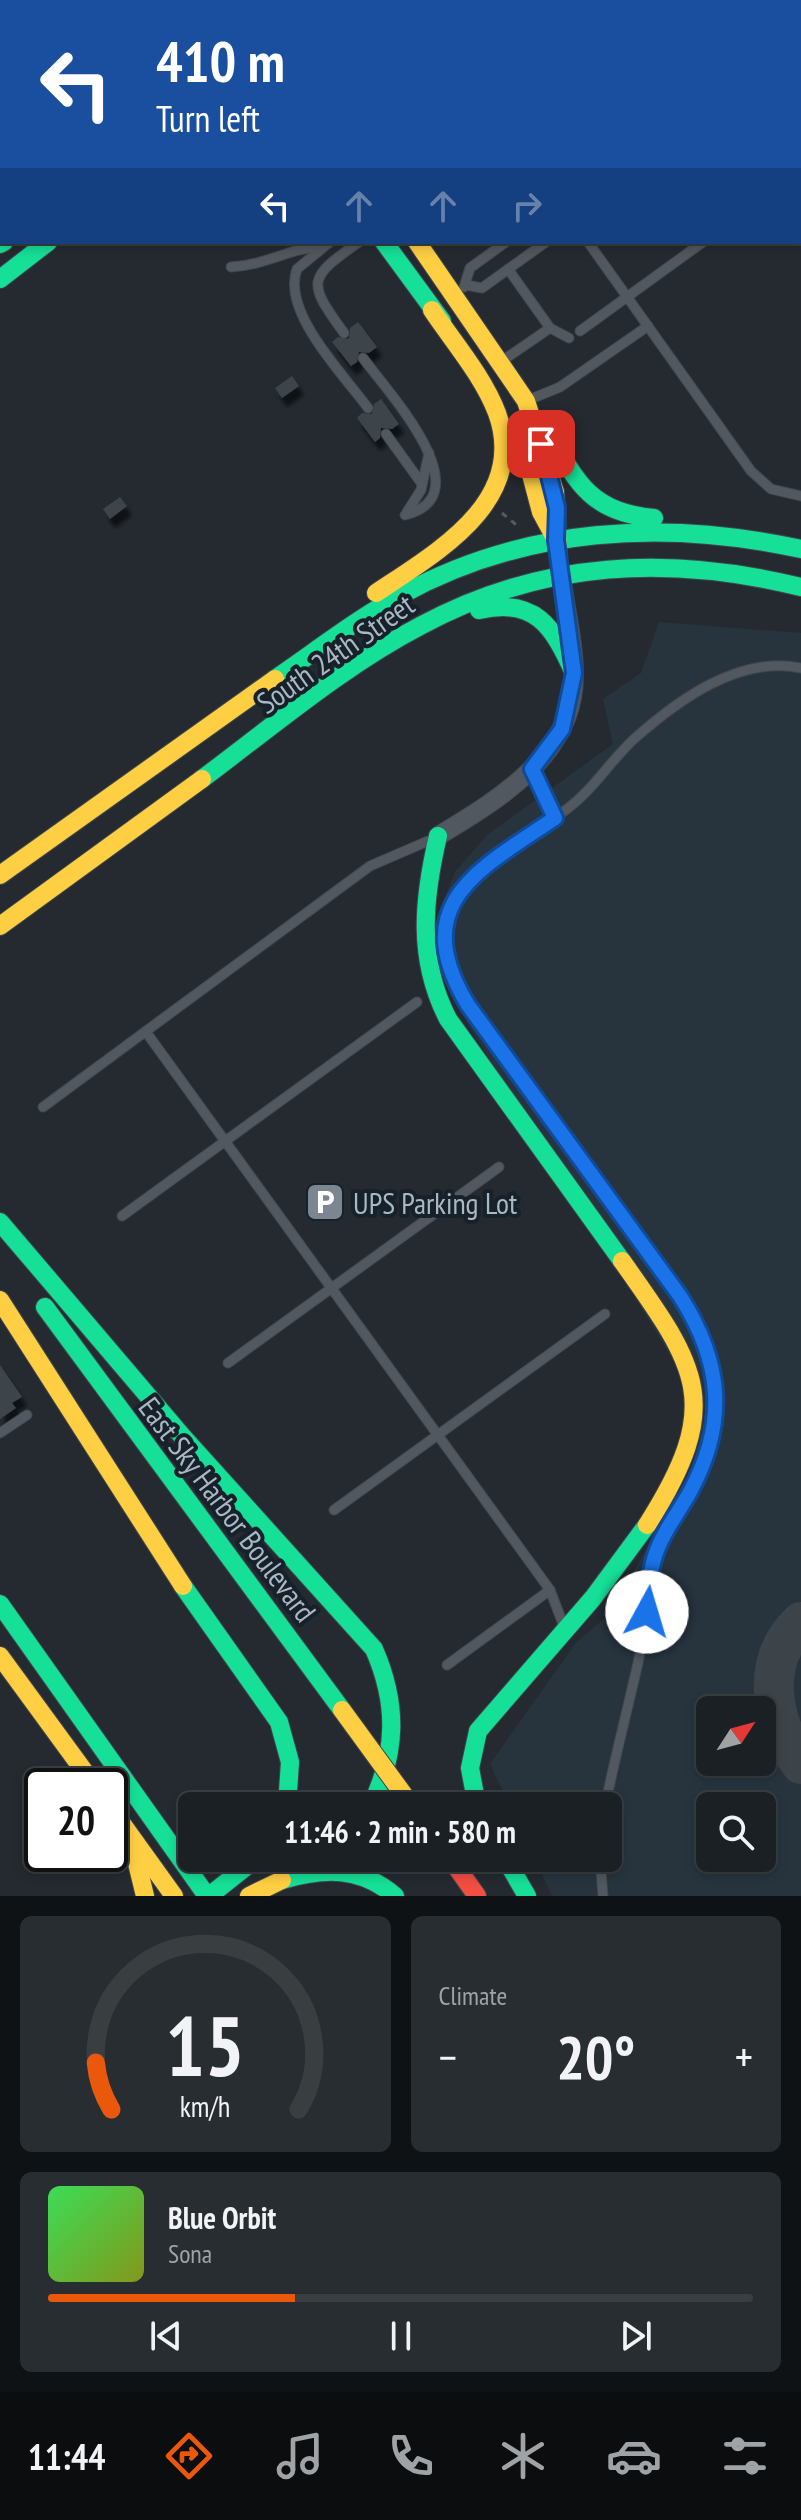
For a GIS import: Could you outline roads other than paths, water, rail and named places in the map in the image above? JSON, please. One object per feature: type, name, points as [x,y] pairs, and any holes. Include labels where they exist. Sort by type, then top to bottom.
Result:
[{"type":"main road","points":[[0,279],[45,244]]},
{"type":"main road","points":[[385,244],[509,410],[527,452],[541,512],[556,540]]},
{"type":"main road","points":[[419,244],[460,289],[580,486],[601,505],[635,517],[745,525],[792,547]]},
{"type":"main road","points":[[432,310],[460,289]]},
{"type":"main road","points":[[258,688],[299,648],[469,525],[497,487],[504,456],[498,415],[432,310]]},
{"type":"main road","points":[[526,401],[555,492],[556,540],[561,575]]},
{"type":"main road","name":"South 24th Street","points":[[0,875],[258,688],[404,593],[488,557],[556,540],[605,532],[668,530],[725,534],[792,547]]},
{"type":"main road","name":"South 24th Street","points":[[0,926],[287,720],[349,670],[425,621],[495,591],[561,575],[621,567],[680,565],[720,569],[801,587]]},
{"type":"main road","points":[[287,720],[424,635],[495,605],[516,606],[546,621],[561,640],[574,673]]},
{"type":"main road","points":[[438,836],[428,875],[425,935],[427,967],[442,1009],[681,1345],[692,1377],[694,1422],[682,1466],[633,1549],[478,1731],[470,1768],[474,1792]]},
{"type":"main road","points":[[0,1222],[183,1437],[374,1649],[390,1690],[394,1738],[387,1776],[378,1792]]},
{"type":"main road","name":"East Sky Harbor Boulevard","points":[[0,1244],[402,1792]]},
{"type":"main road","points":[[5,1294],[147,1534],[279,1722],[290,1762],[288,1792]]},
{"type":"main road","name":"East Sky Harbor Boulevard","points":[[5,1294],[204,1555]]},
{"type":"main road","points":[[0,1604],[208,1896],[239,1872]]},
{"type":"main road","points":[[0,1656],[82,1768]]},
{"type":"main road","points":[[360,1770],[376,1792]]},
{"type":"main road","points":[[128,1833],[174,1896]]},
{"type":"main road","points":[[128,1844],[141,1871],[145,1896]]},
{"type":"main road","points":[[282,1880],[326,1869],[348,1870],[372,1879],[395,1896]]},
{"type":"main road","points":[[249,1896],[294,1872]]},
{"type":"main road","points":[[460,1872],[477,1896]]},
{"type":"main road","points":[[513,1872],[527,1896]]},
{"type":"street","points":[[438,836],[532,769],[562,729],[574,673],[561,575]]},
{"type":"lane","points":[[231,267],[258,266],[300,247],[326,244]]},
{"type":"lane","points":[[326,244],[297,269],[293,294],[302,319],[368,408]]},
{"type":"lane","points":[[344,333],[324,304],[318,280],[322,267],[356,244]]},
{"type":"lane","points":[[503,244],[470,268],[460,289],[482,288],[543,244]]},
{"type":"lane","points":[[589,244],[751,471],[771,489],[801,496]]},
{"type":"lane","points":[[580,331],[688,246]]},
{"type":"lane","points":[[508,269],[550,328],[569,338]]},
{"type":"lane","points":[[526,401],[560,387],[648,326]]},
{"type":"lane","points":[[502,361],[550,328]]},
{"type":"lane","points":[[363,358],[429,453],[438,474],[434,494],[415,512],[405,515],[413,506],[422,484],[429,453]]},
{"type":"lane","points":[[386,434],[422,484]]},
{"type":"lane","points":[[608,1792],[637,1665],[653,1562],[705,1462],[715,1423],[715,1386],[707,1348],[691,1314],[478,1020],[452,977],[445,934],[449,908],[455,896],[487,865],[589,792],[634,740],[715,682],[762,665],[801,668]]},
{"type":"lane","points":[[532,769],[555,818]]},
{"type":"lane","points":[[43,1107],[370,866],[438,836]]},
{"type":"lane","points":[[122,1216],[417,1002]]},
{"type":"lane","points":[[146,1032],[550,1590],[566,1630]]},
{"type":"lane","points":[[228,1363],[499,1167]]},
{"type":"lane","points":[[334,1510],[605,1314]]},
{"type":"lane","points":[[0,1433],[27,1415]]},
{"type":"lane","points":[[447,1665],[550,1590]]},
{"type":"lane","points":[[601,1872],[603,1896]]},
{"type":"place","name":"UPS Parking Lot","points":[[325,1202]]}]
